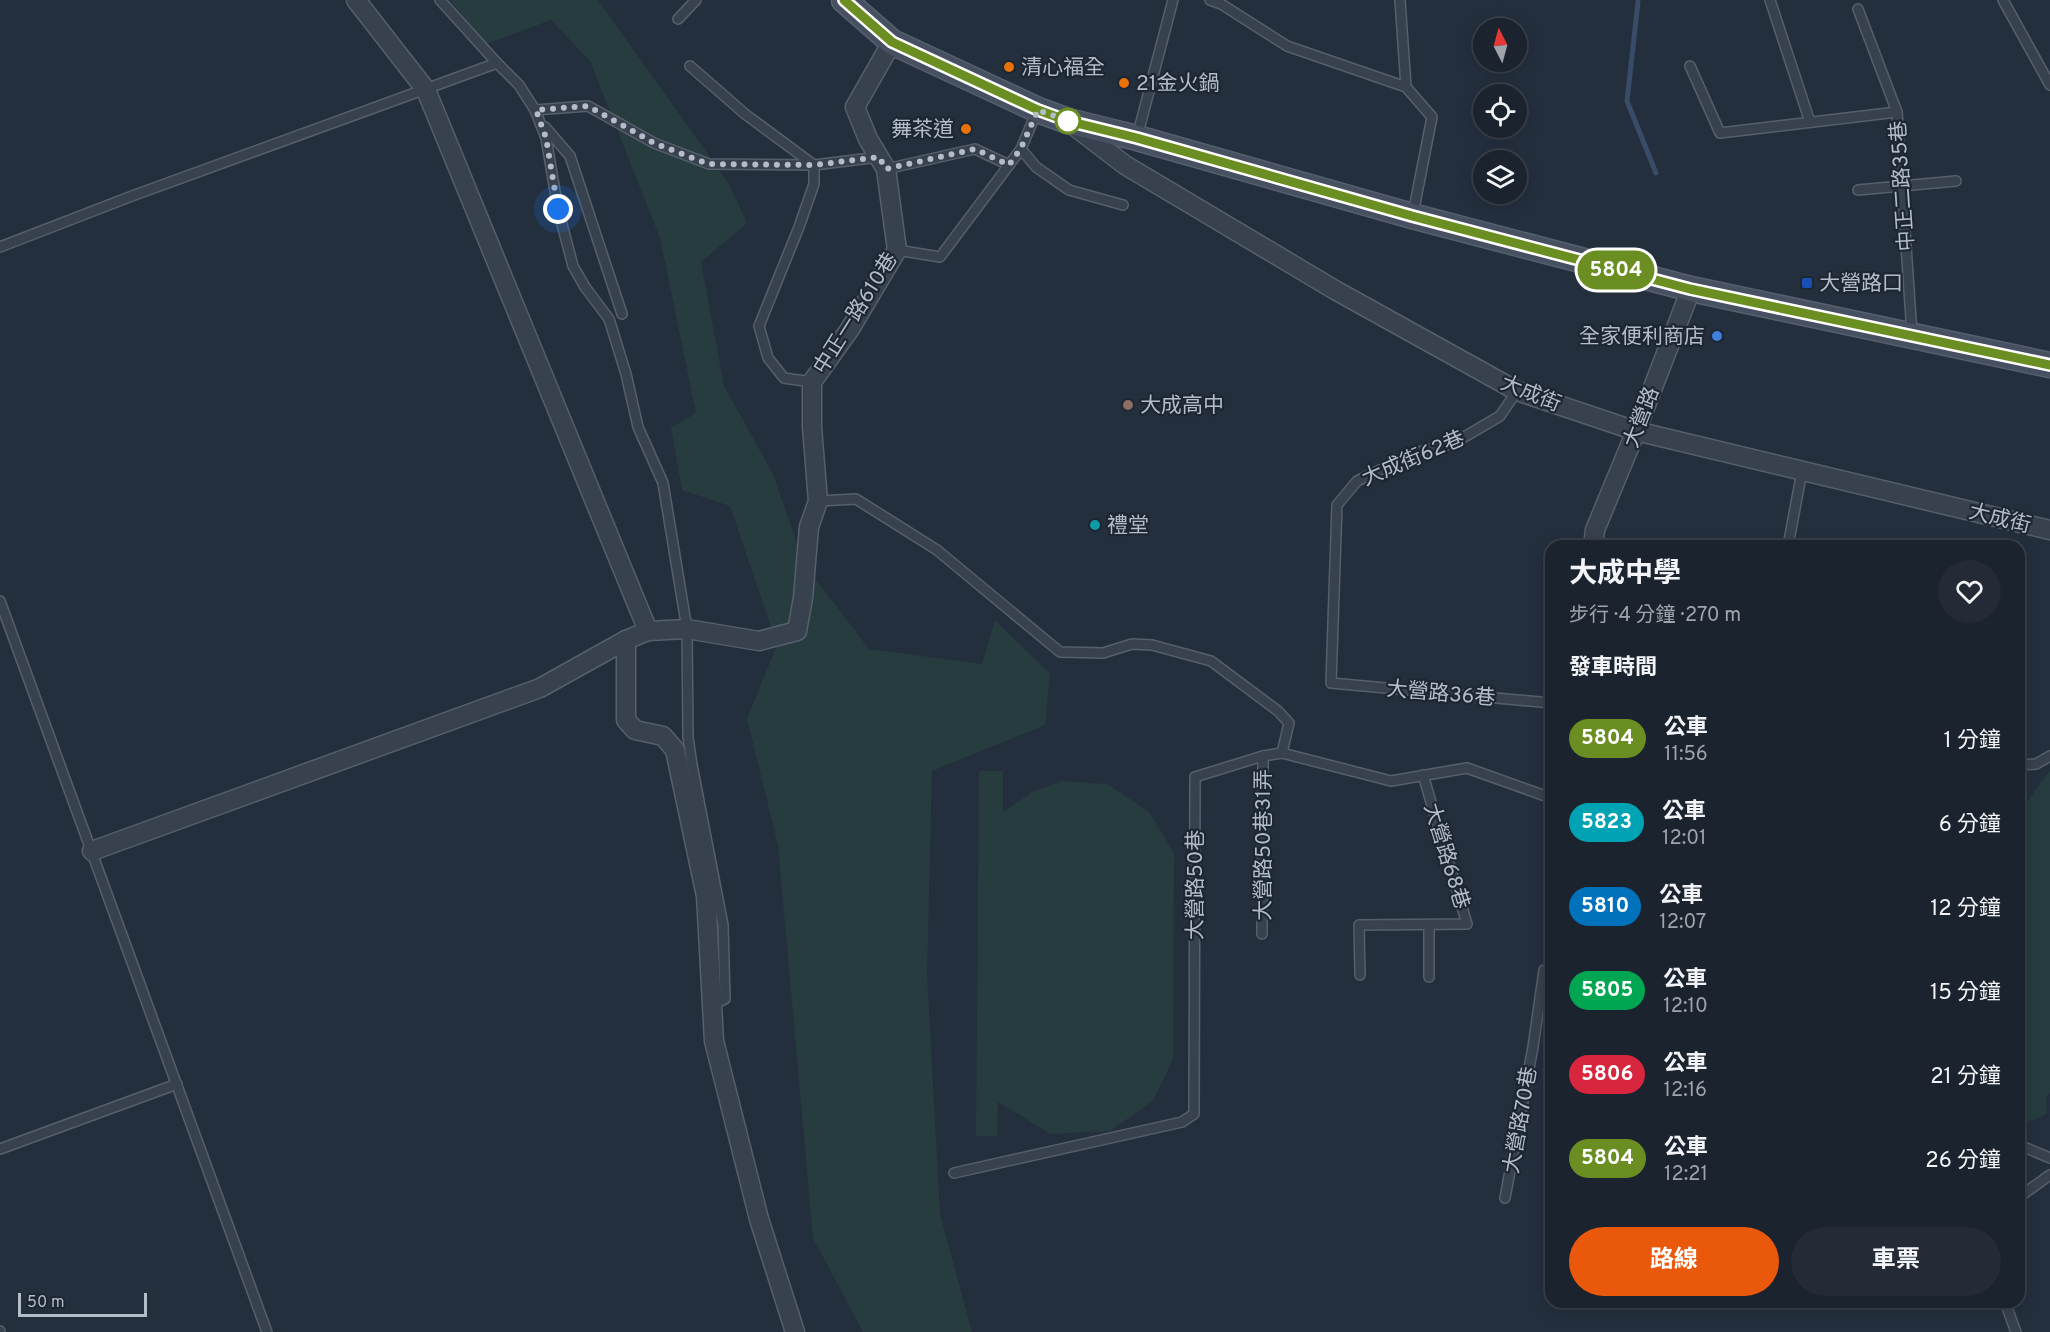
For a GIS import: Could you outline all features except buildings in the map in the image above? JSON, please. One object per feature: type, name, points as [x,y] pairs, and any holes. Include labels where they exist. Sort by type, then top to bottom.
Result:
[{"type":"main road","points":[[844,0],[892,42],[1038,110],[1068,121],[1137,138],[1412,216],[1690,289],[1912,334],[2050,365]]},
{"type":"street","points":[[356,0],[426,90],[648,631]]},
{"type":"street","name":"中正一路610巷","points":[[687,628],[759,641],[797,631],[803,598],[809,526],[818,501],[812,427],[812,382],[850,329],[897,250],[883,163],[868,139],[855,106],[892,42]]},
{"type":"street","name":"大成街","points":[[1068,121],[1125,165],[1335,290],[1517,391],[1636,431],[2050,530]]},
{"type":"street","name":"大營路","points":[[1594,540],[1595,530],[1636,431],[1690,289]]},
{"type":"street","points":[[92,851],[540,688],[626,640],[648,631],[687,628]]},
{"type":"street","points":[[626,640],[626,720],[635,730],[663,736],[675,750],[706,896],[714,1041],[756,1208],[795,1332]]},
{"type":"lane","points":[[440,0],[519,85],[536,110],[546,138],[558,209],[573,266],[585,287],[609,319],[627,374],[638,428],[663,483],[687,628],[688,737],[723,925],[725,999],[712,1005]]},
{"type":"lane","points":[[678,19],[696,0]]},
{"type":"lane","points":[[1210,0],[1221,4],[1287,46],[1406,87],[1432,117],[1412,216]]},
{"type":"lane","points":[[1770,0],[1810,122]]},
{"type":"lane","points":[[2003,0],[2050,85]]},
{"type":"lane","points":[[1137,138],[1170,1]]},
{"type":"lane","points":[[1400,4],[1406,87]]},
{"type":"lane","name":"中正二路35巷","points":[[1858,9],[1897,112],[1912,334]]},
{"type":"lane","points":[[0,247],[132,196],[497,63]]},
{"type":"lane","points":[[690,66],[745,114],[814,165]]},
{"type":"lane","points":[[1690,66],[1720,133],[1897,112]]},
{"type":"lane","points":[[536,110],[588,106],[654,143],[708,164],[883,163],[975,149],[1009,165]]},
{"type":"lane","points":[[897,250],[940,258],[1021,148],[1038,110]]},
{"type":"lane","points":[[539,120],[570,156],[622,314]]},
{"type":"lane","points":[[1021,148],[1036,167],[1069,190],[1123,205]]},
{"type":"lane","points":[[812,382],[784,378],[768,358],[759,326],[814,184],[814,165]]},
{"type":"lane","points":[[1858,190],[1956,181]]},
{"type":"lane","name":"大成街62巷","points":[[1331,683],[1336,505],[1357,481],[1418,452],[1455,443],[1500,416],[1517,391]]},
{"type":"lane","points":[[1789,540],[1802,471]]},
{"type":"lane","points":[[818,501],[856,499],[937,550],[1060,652],[1103,653],[1132,644],[1152,645],[1211,661],[1278,711],[1289,723],[1282,753]]},
{"type":"lane","points":[[0,601],[267,1332]]},
{"type":"lane","name":"大營路36巷","points":[[1331,683],[1545,703]]},
{"type":"lane","name":"大營路50巷","points":[[954,1173],[1182,1122],[1194,1114],[1195,777],[1263,756],[1282,753],[1391,780],[1467,768],[1545,796]]},
{"type":"lane","name":"大營路50巷31弄","points":[[1262,934],[1263,756]]},
{"type":"lane","points":[[2025,765],[2036,764],[2050,756]]},
{"type":"lane","name":"大營路68巷","points":[[1360,975],[1359,926],[1467,924],[1423,776]]},
{"type":"lane","points":[[1429,925],[1429,977]]},
{"type":"lane","name":"大營路70巷","points":[[1505,1198],[1533,1047],[1544,970]]},
{"type":"lane","points":[[0,1149],[177,1083]]},
{"type":"lane","points":[[2025,1148],[2050,1158]]},
{"type":"lane","points":[[2025,1193],[2050,1175]]},
{"type":"lane","points":[[2007,1308],[2016,1332]]},
{"type":"green space","points":[[450,0],[598,0],[729,184],[747,223],[701,262],[724,386],[773,474],[804,564],[869,649],[982,664],[995,620],[1050,674],[1045,725],[932,771],[927,974],[940,1214],[972,1332],[863,1332],[813,1238],[778,845],[747,719],[777,645],[730,506],[682,490],[671,428],[696,413],[660,238],[590,61],[551,20],[486,44]]},
{"type":"green space","points":[[979,771],[1003,771],[1003,812],[1034,791],[1062,781],[1107,784],[1149,812],[1174,853],[1173,1059],[1153,1101],[1110,1131],[1051,1134],[998,1102],[997,1136],[976,1136]]},
{"type":"green space","points":[[2050,771],[2050,1093],[2046,1096],[2047,1114],[2025,1123],[2025,804]]},
{"type":"waterway","points":[[1638,2],[1627,101],[1656,173]]},
{"type":"bus line","name":"5804","points":[[844,0],[892,42],[1038,110],[1068,121],[1137,138],[1412,216],[1690,289],[1912,334],[2050,365]]},
{"type":"place","name":"清心福全","points":[[1009,67]]},
{"type":"place","name":"21金火鍋","points":[[1124,83]]},
{"type":"place","name":"舞茶道","points":[[966,129]]},
{"type":"place","name":"大營路口","points":[[1807,283]]},
{"type":"place","name":"全家便利商店","points":[[1717,336]]},
{"type":"place","name":"大成高中","points":[[1128,405]]},
{"type":"place","name":"禮堂","points":[[1095,525]]},
{"type":"route","points":[[558,209],[546,138],[536,110],[588,106],[654,143],[708,164],[814,165],[879,157],[886,169],[975,149],[1009,165],[1021,148],[1038,110],[1068,121]]}]
